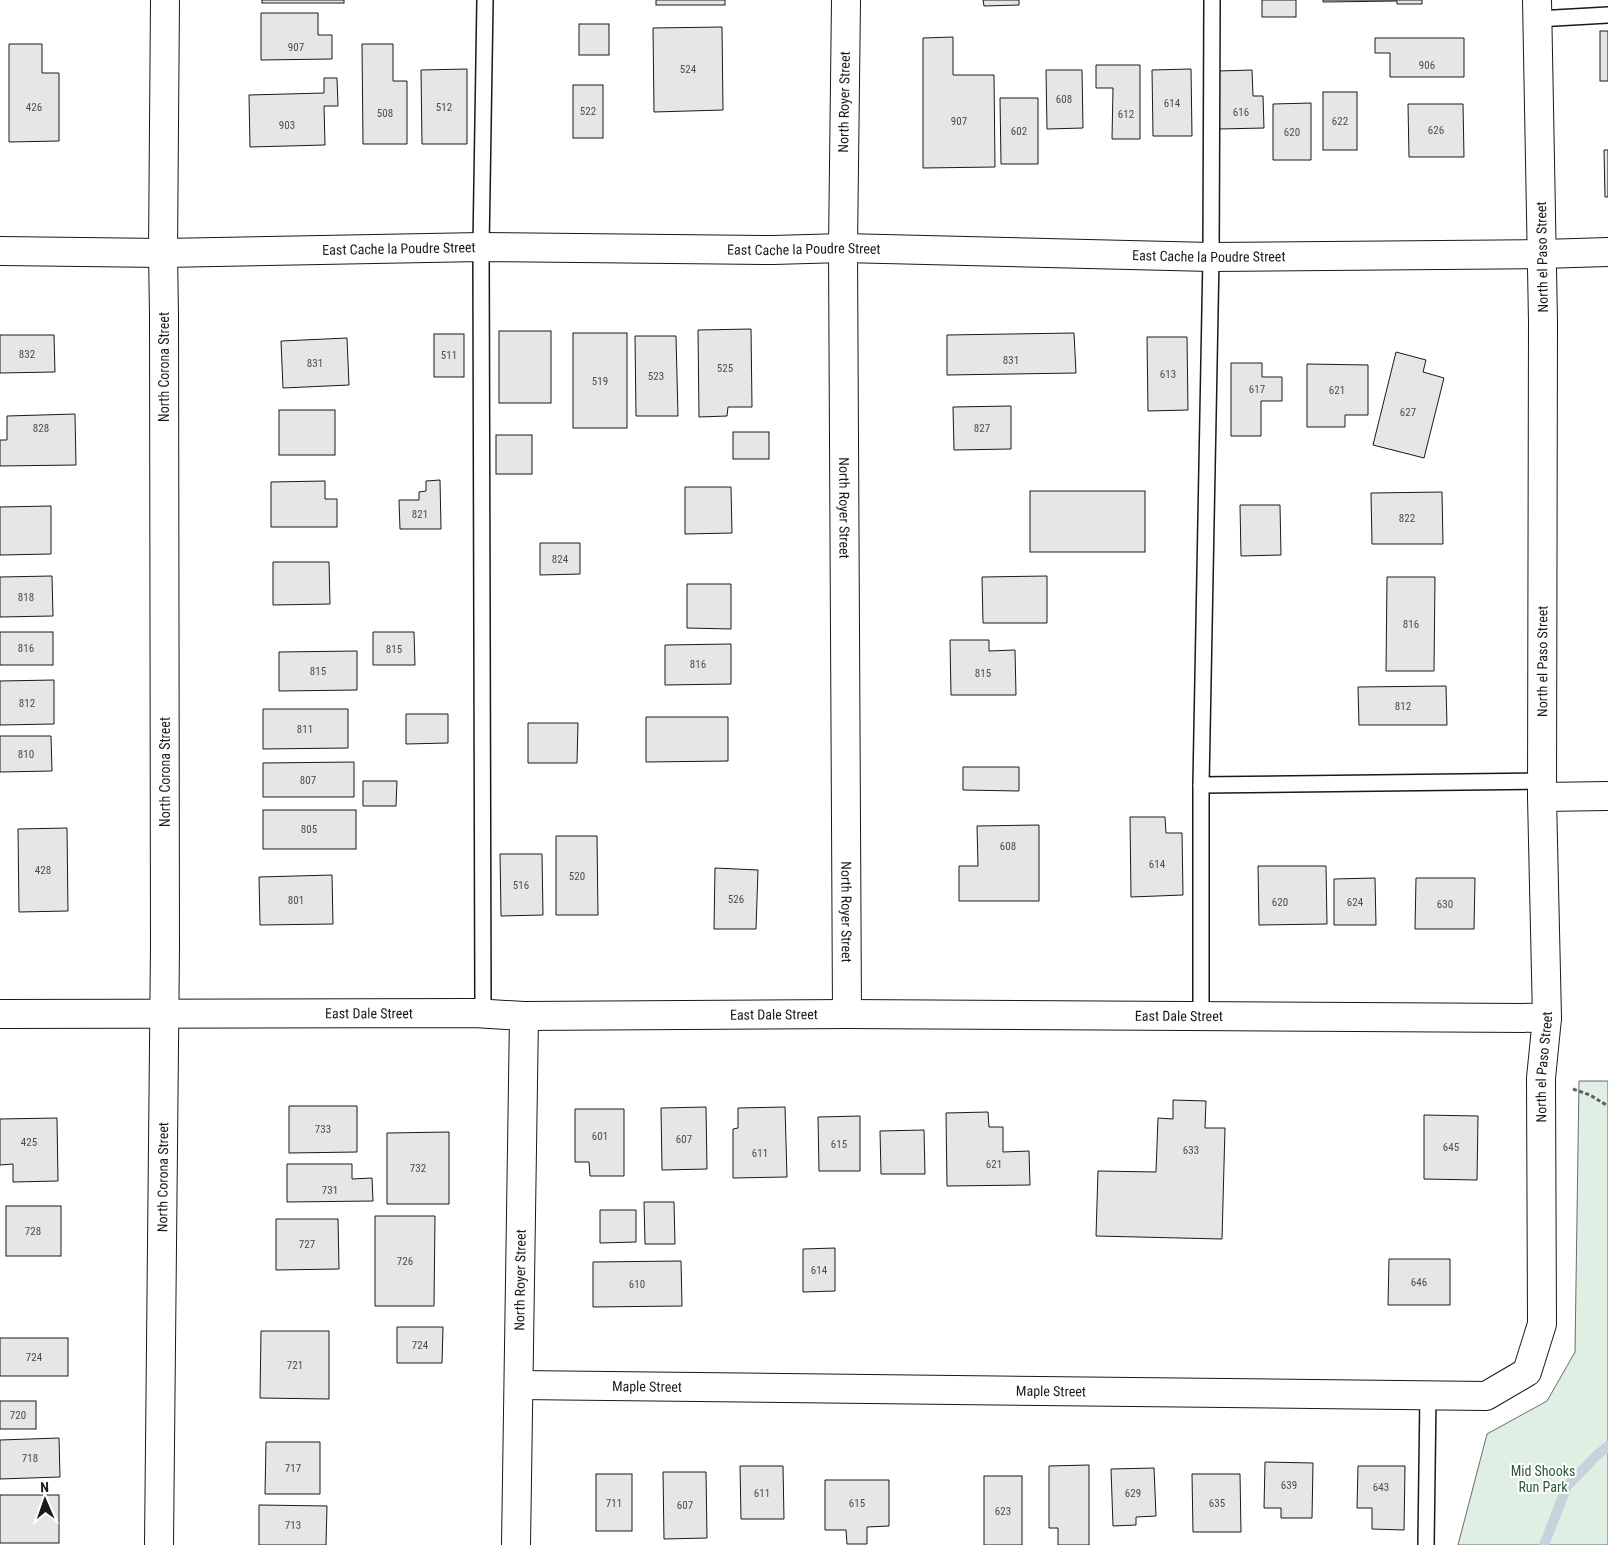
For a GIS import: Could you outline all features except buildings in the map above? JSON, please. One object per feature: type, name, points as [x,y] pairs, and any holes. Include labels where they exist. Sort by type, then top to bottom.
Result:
[{"type":"street","name":"North Corona Street","points":[[160,1545],[165,1014],[163,253],[165,0]]},
{"type":"street","name":"North Royer Street","points":[[846,0],[843,248],[847,1014]]},
{"type":"street","name":"North el Paso Street","points":[[1537,10],[1542,254],[1542,789],[1547,1018],[1542,1078],[1542,1324]]},
{"type":"street","name":"East Cache la Poudre Street","points":[[0,251],[163,253],[481,246],[773,250],[843,248],[1211,257],[1608,252]]},
{"type":"street","points":[[1542,789],[1608,796]]},
{"type":"street","name":"East Dale Street","points":[[0,1014],[483,1013],[524,1016],[847,1014],[1547,1018]]},
{"type":"street","name":"North Royer Street","points":[[516,1545],[524,1016]]},
{"type":"street","name":"Maple Street","points":[[519,1385],[1486,1396],[1527,1372],[1542,1324]]},
{"type":"lane","points":[[483,1013],[481,246],[485,0]]},
{"type":"lane","points":[[1201,1016],[1201,785],[1211,257],[1212,0]]},
{"type":"lane","points":[[1537,10],[1608,15]]},
{"type":"lane","points":[[1201,785],[1542,789]]},
{"type":"lane","points":[[1426,1545],[1428,1395]]},
{"type":"path","points":[[1542,1078],[1590,1095],[1608,1106]]},
{"type":"green space","name":"Mid Shooks Run Park","points":[[1579,1081],[1608,1081],[1608,1545],[1458,1545],[1487,1434],[1547,1401],[1575,1352]]},
{"type":"waterway","points":[[1544,1545],[1567,1486],[1608,1446]]}]
